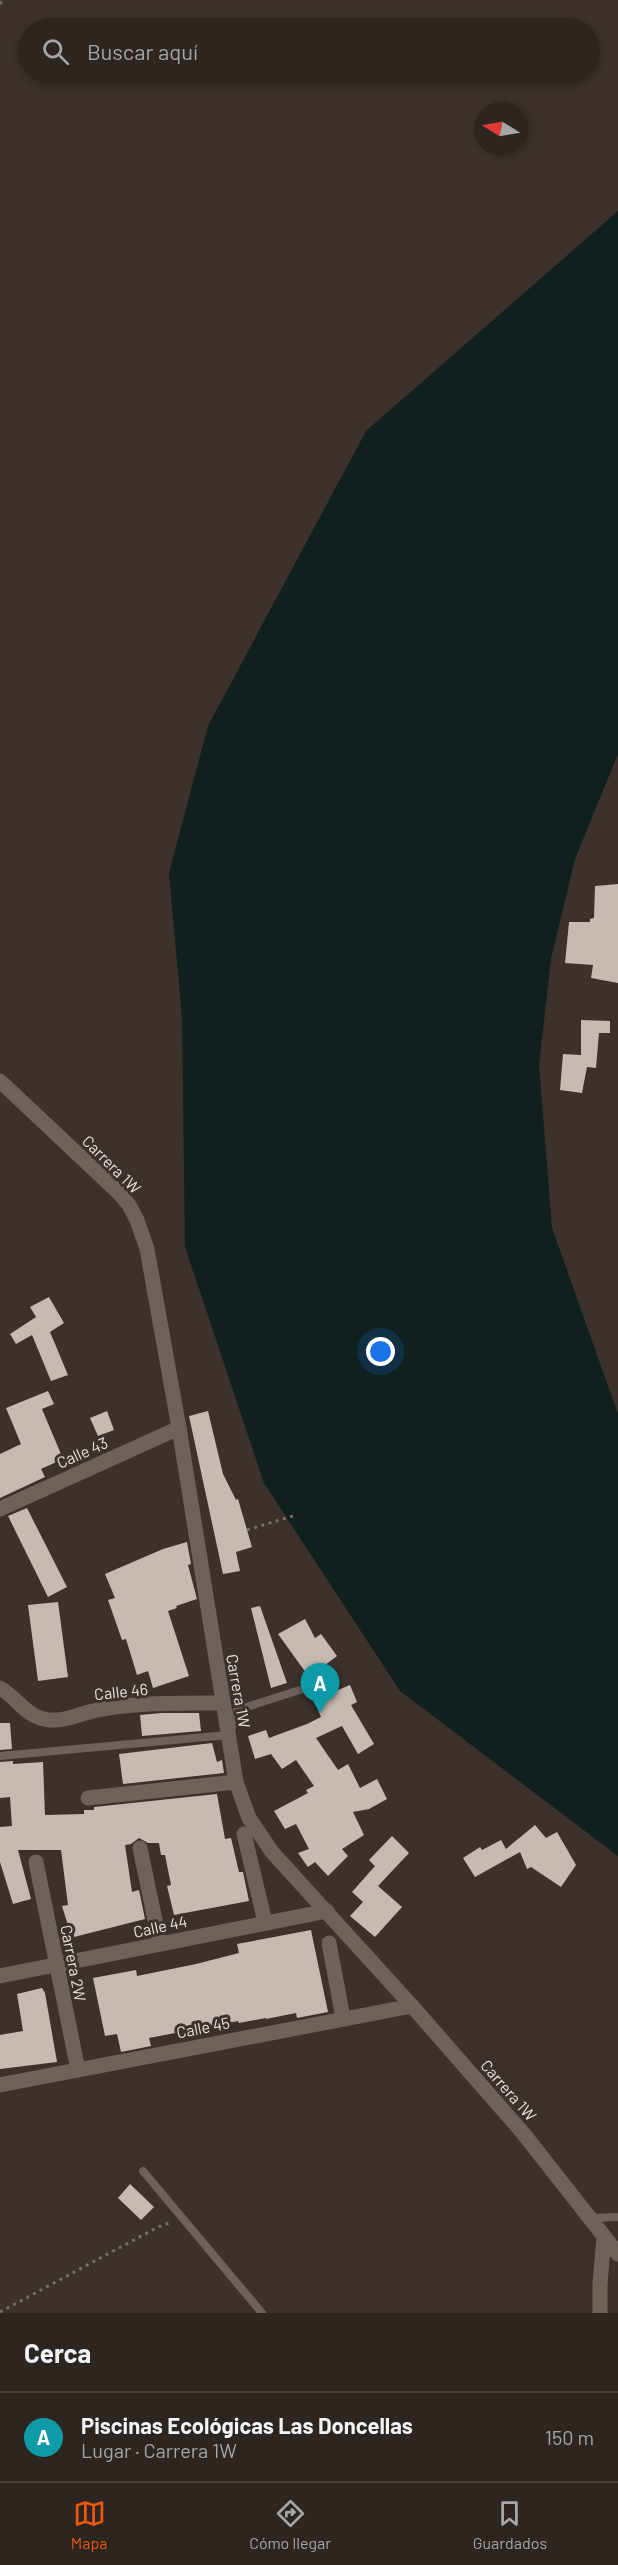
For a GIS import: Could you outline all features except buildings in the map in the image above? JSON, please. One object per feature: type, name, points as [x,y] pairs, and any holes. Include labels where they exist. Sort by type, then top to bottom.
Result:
[{"type":"street","name":"Carrera 1W","points":[[0,1081],[129,1205],[147,1249],[179,1428],[228,1738],[236,1782],[249,1818],[272,1852],[412,2006],[523,2133],[618,2254]]},
{"type":"street","name":"Calle 43","points":[[0,1509],[179,1428]]},
{"type":"street","name":"Calle 46","points":[[0,1688],[15,1698],[27,1711],[38,1718],[48,1720],[60,1720],[105,1708],[222,1703]]},
{"type":"street","points":[[88,1798],[236,1782]]},
{"type":"street","points":[[244,1834],[265,1922]]},
{"type":"street","points":[[140,1848],[160,1944]]},
{"type":"street","name":"Carrera 2W","points":[[36,1862],[78,2070]]},
{"type":"street","name":"Calle 44","points":[[0,1976],[327,1911]]},
{"type":"street","points":[[329,1943],[343,2018]]},
{"type":"street","name":"Calle 45","points":[[0,2085],[412,2006]]},
{"type":"street","points":[[600,2313],[604,2237]]},
{"type":"lane","points":[[0,1756],[228,1738],[237,1710],[303,1689]]},
{"type":"lane","points":[[143,2171],[262,2313]]},
{"type":"lane","points":[[589,2218],[618,2217]]},
{"type":"path","points":[[0,4],[3,0]]},
{"type":"path","points":[[247,1530],[296,1515]]},
{"type":"path","points":[[0,2312],[158,2227],[182,2218]]},
{"type":"shaded area","points":[[618,211],[618,754],[575,859],[551,959],[539,1065],[552,1228],[618,1414],[618,1856],[400,1691],[264,1483],[185,1247],[182,1018],[169,873],[208,726],[366,431]]},
{"type":"place","name":"Piscinas Ecológicas Las Doncellas","points":[[320,1713]]}]
